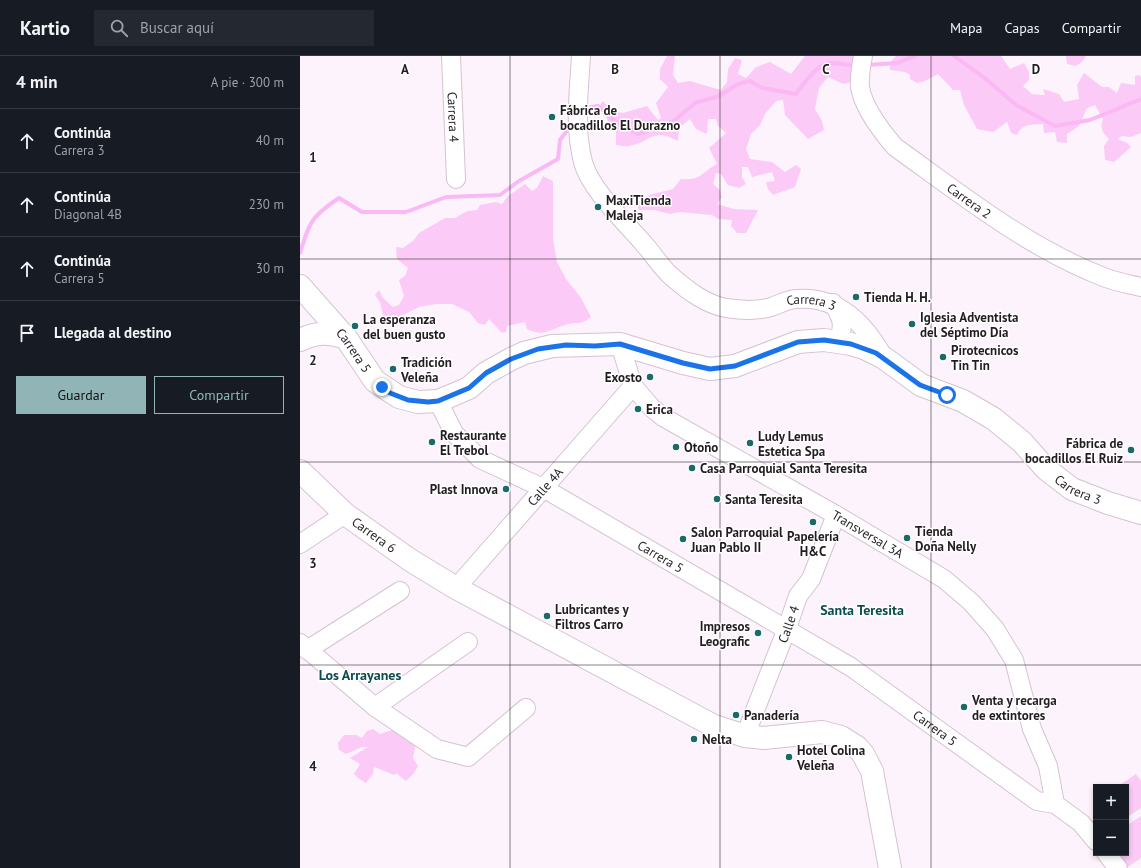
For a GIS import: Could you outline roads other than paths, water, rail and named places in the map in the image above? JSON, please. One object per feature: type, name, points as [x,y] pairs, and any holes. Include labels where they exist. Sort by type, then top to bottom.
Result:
[{"type":"main road","name":"Carrera 5","points":[[300,286],[346,338],[375,381],[390,393],[408,400],[423,402],[438,401]]},
{"type":"main road","points":[[300,340],[319,333],[334,334],[346,338]]},
{"type":"main road","points":[[438,401],[459,393],[498,365],[524,353],[566,345],[595,346],[620,344],[683,363],[710,369],[735,366],[798,342],[824,340],[838,341],[864,348],[884,358]]},
{"type":"main road","name":"Carrera 3","points":[[884,358],[920,385],[963,402],[994,419],[1022,442],[1046,469],[1072,489],[1108,503],[1141,513]]},
{"type":"main road","name":"Carrera 6","points":[[300,471],[345,514],[410,560],[456,588],[714,726],[745,736],[777,738],[822,732],[841,737],[857,747],[863,754],[872,771],[890,868]]},
{"type":"street","name":"Carrera 4","points":[[451,56],[456,179]]},
{"type":"street","name":"Carrera 3","points":[[581,56],[578,120],[583,162],[587,174],[594,185],[671,276],[695,295],[716,305],[760,309],[797,299],[833,303],[860,324],[874,340],[884,358]]},
{"type":"street","name":"Carrera 2","points":[[862,65],[860,89],[882,133],[895,147],[1010,230],[1106,278],[1141,287]]},
{"type":"street","points":[[833,303],[841,317],[842,323],[842,329],[838,341]]},
{"type":"street","name":"Transversal 3A","points":[[620,344],[633,386],[652,408],[674,424],[836,515],[944,579],[971,602],[995,629],[1014,660],[1032,729],[1048,766],[1055,804]]},
{"type":"street","name":"Calle 4A","points":[[456,588],[545,489],[633,386]]},
{"type":"street","name":"Carrera 5","points":[[438,401],[454,433],[480,459],[545,489],[786,631],[851,667],[1037,800],[1055,804]]},
{"type":"street","points":[[300,544],[345,514]]},
{"type":"street","name":"Calle 4","points":[[745,736],[798,596],[811,579],[836,515]]},
{"type":"street","points":[[400,591],[304,646],[375,708],[437,749],[468,757],[526,708]]},
{"type":"street","points":[[375,708],[468,642]]},
{"type":"street","points":[[1055,804],[1081,823],[1093,837]]},
{"type":"street","points":[[1108,856],[1118,868]]},
{"type":"waterway","points":[[867,65],[897,63],[915,56]]},
{"type":"waterway","points":[[954,56],[986,79],[1016,105],[1055,126],[1090,120],[1141,99]]},
{"type":"waterway","points":[[583,109],[598,106],[616,122],[638,134],[674,121],[695,103],[719,96],[738,84],[750,81],[762,88],[796,94],[811,75],[826,64],[856,65]]},
{"type":"waterway","points":[[300,253],[309,227],[317,215],[339,198],[362,212],[406,212],[446,197],[500,195],[519,181],[558,159],[560,140],[572,124]]},
{"type":"place","name":"Fábrica de bocadillos El Durazno","points":[[552,117]]},
{"type":"place","name":"MaxiTienda Maleja","points":[[598,207]]},
{"type":"place","name":"Tienda H. H.","points":[[856,297]]},
{"type":"place","name":"Iglesia Adventista del Séptimo Día","points":[[912,324]]},
{"type":"place","name":"La esperanza del buen gusto","points":[[355,326]]},
{"type":"place","name":"Pirotecnicos Tin Tin","points":[[943,357]]},
{"type":"place","name":"Tradición Veleña","points":[[393,369]]},
{"type":"place","name":"Exosto","points":[[650,377]]},
{"type":"place","name":"Erica","points":[[638,409]]},
{"type":"place","name":"Restaurante El Trebol","points":[[432,442]]},
{"type":"place","name":"Ludy Lemus Estetica Spa","points":[[750,443]]},
{"type":"place","name":"Otoño","points":[[676,447]]},
{"type":"place","name":"Fábrica de bocadillos El Ruiz","points":[[1131,450]]},
{"type":"place","name":"Casa Parroquial Santa Teresita","points":[[692,468]]},
{"type":"place","name":"Plast Innova","points":[[506,489]]},
{"type":"place","name":"Santa Teresita","points":[[717,499]]},
{"type":"place","name":"Papelería H&C","points":[[813,522]]},
{"type":"place","name":"Tienda Doña Nelly","points":[[907,538]]},
{"type":"place","name":"Salon Parroquial Juan Pablo II","points":[[683,539]]},
{"type":"place","name":"Lubricantes y Filtros Carro","points":[[547,616]]},
{"type":"place","name":"Impresos Leografic","points":[[758,633]]},
{"type":"place","name":"Venta y recarga de extintores","points":[[964,707]]},
{"type":"place","name":"Panadería","points":[[736,715]]},
{"type":"place","name":"Nelta","points":[[694,739]]},
{"type":"place","name":"Hotel Colina Veleña","points":[[789,757]]},
{"type":"district","name":"Santa Teresita","points":[[862,610]]},
{"type":"district","name":"Los Arrayanes","points":[[360,675]]}]
